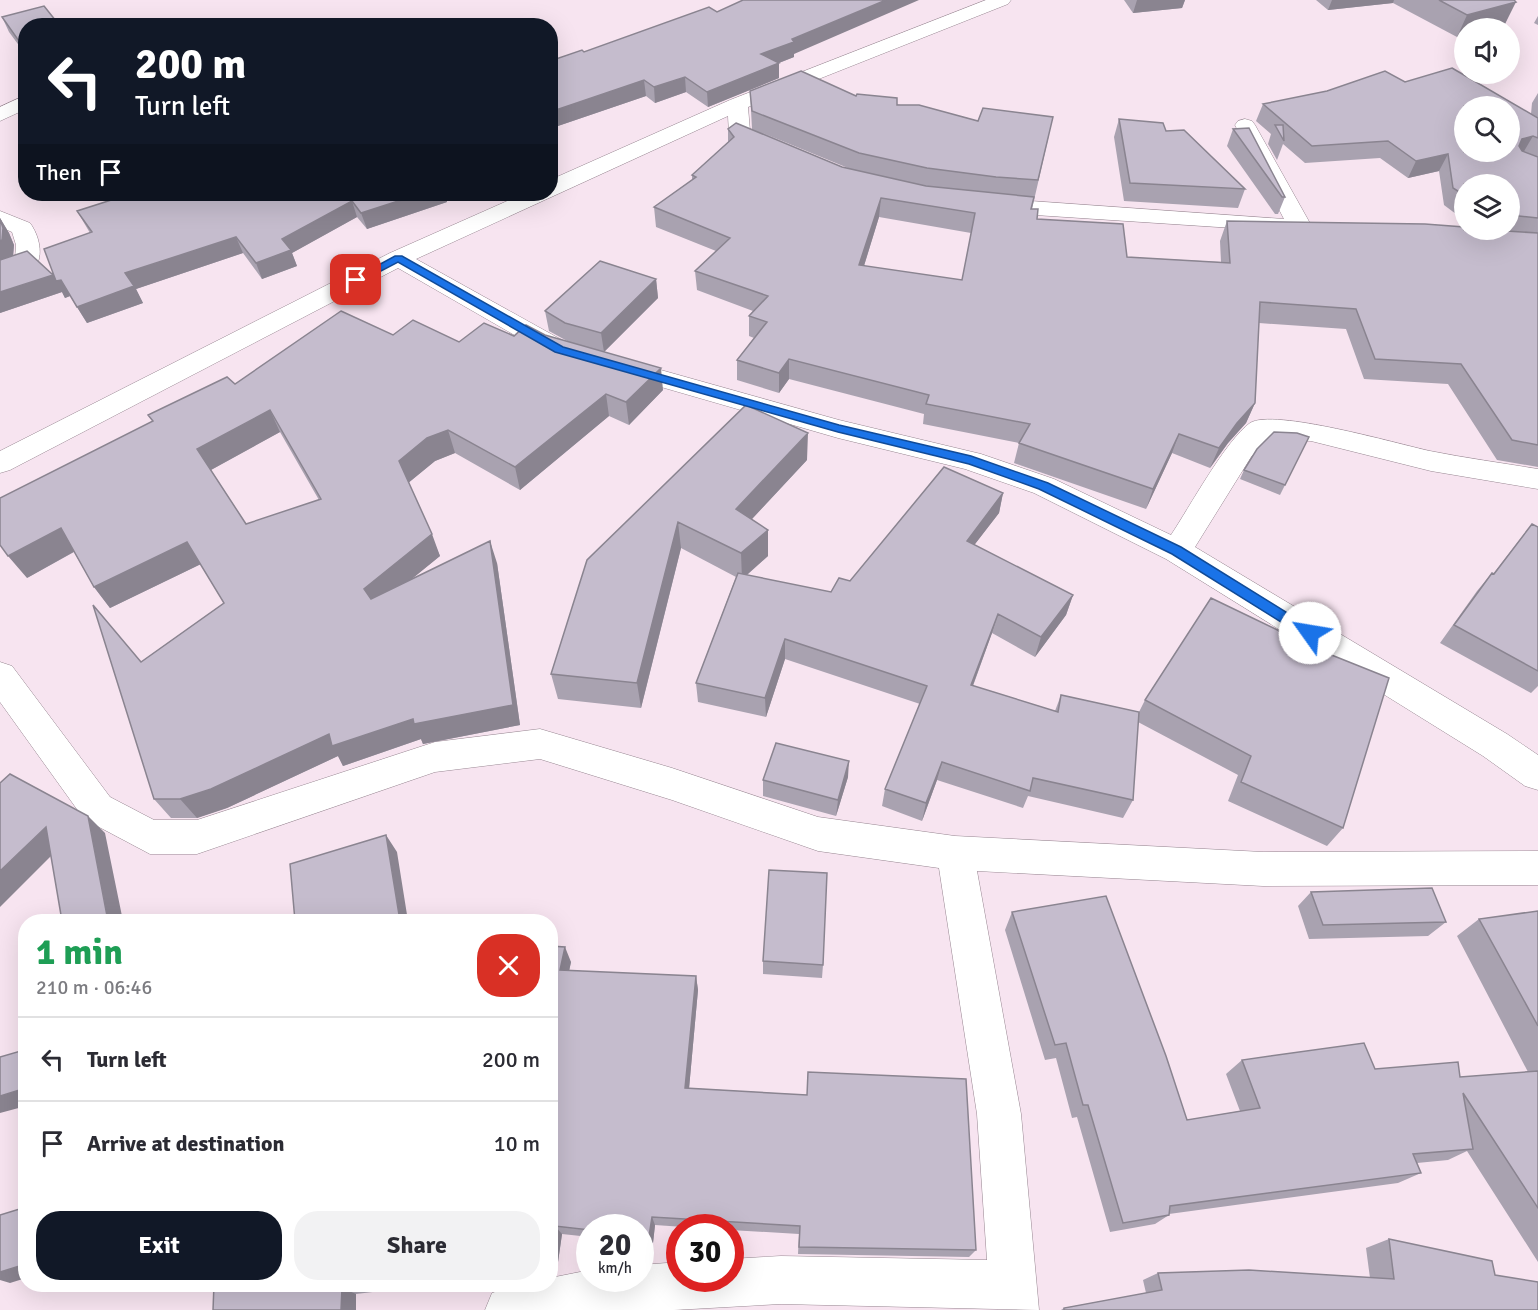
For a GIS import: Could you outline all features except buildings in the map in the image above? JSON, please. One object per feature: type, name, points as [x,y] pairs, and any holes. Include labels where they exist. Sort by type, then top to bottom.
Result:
[{"type":"street","points":[[558,185],[737,104],[1002,0]]},
{"type":"street","points":[[737,104],[740,134],[794,157]]},
{"type":"street","points":[[0,115],[18,105]]},
{"type":"street","points":[[1245,125],[1299,225]]},
{"type":"street","points":[[0,463],[398,258],[525,201]]},
{"type":"street","points":[[970,202],[1323,227]]},
{"type":"street","points":[[0,218],[22,228],[28,245],[27,262],[0,272]]},
{"type":"street","points":[[398,258],[559,350],[838,429],[971,460],[1044,486],[1177,551],[1495,746],[1538,775]]},
{"type":"street","points":[[1177,551],[1241,450],[1261,429],[1311,432],[1431,460],[1538,479]]},
{"type":"street","points":[[0,676],[97,808],[150,837],[197,837],[435,757],[540,744],[672,784],[818,834],[955,854],[1263,869],[1538,868]]},
{"type":"street","points":[[509,1310],[611,1290],[781,1280],[1014,1297],[999,1114],[955,854]]},
{"type":"route","points":[[356,280],[398,258],[559,350],[838,429],[971,460],[1044,486],[1177,551],[1310,633]]}]
